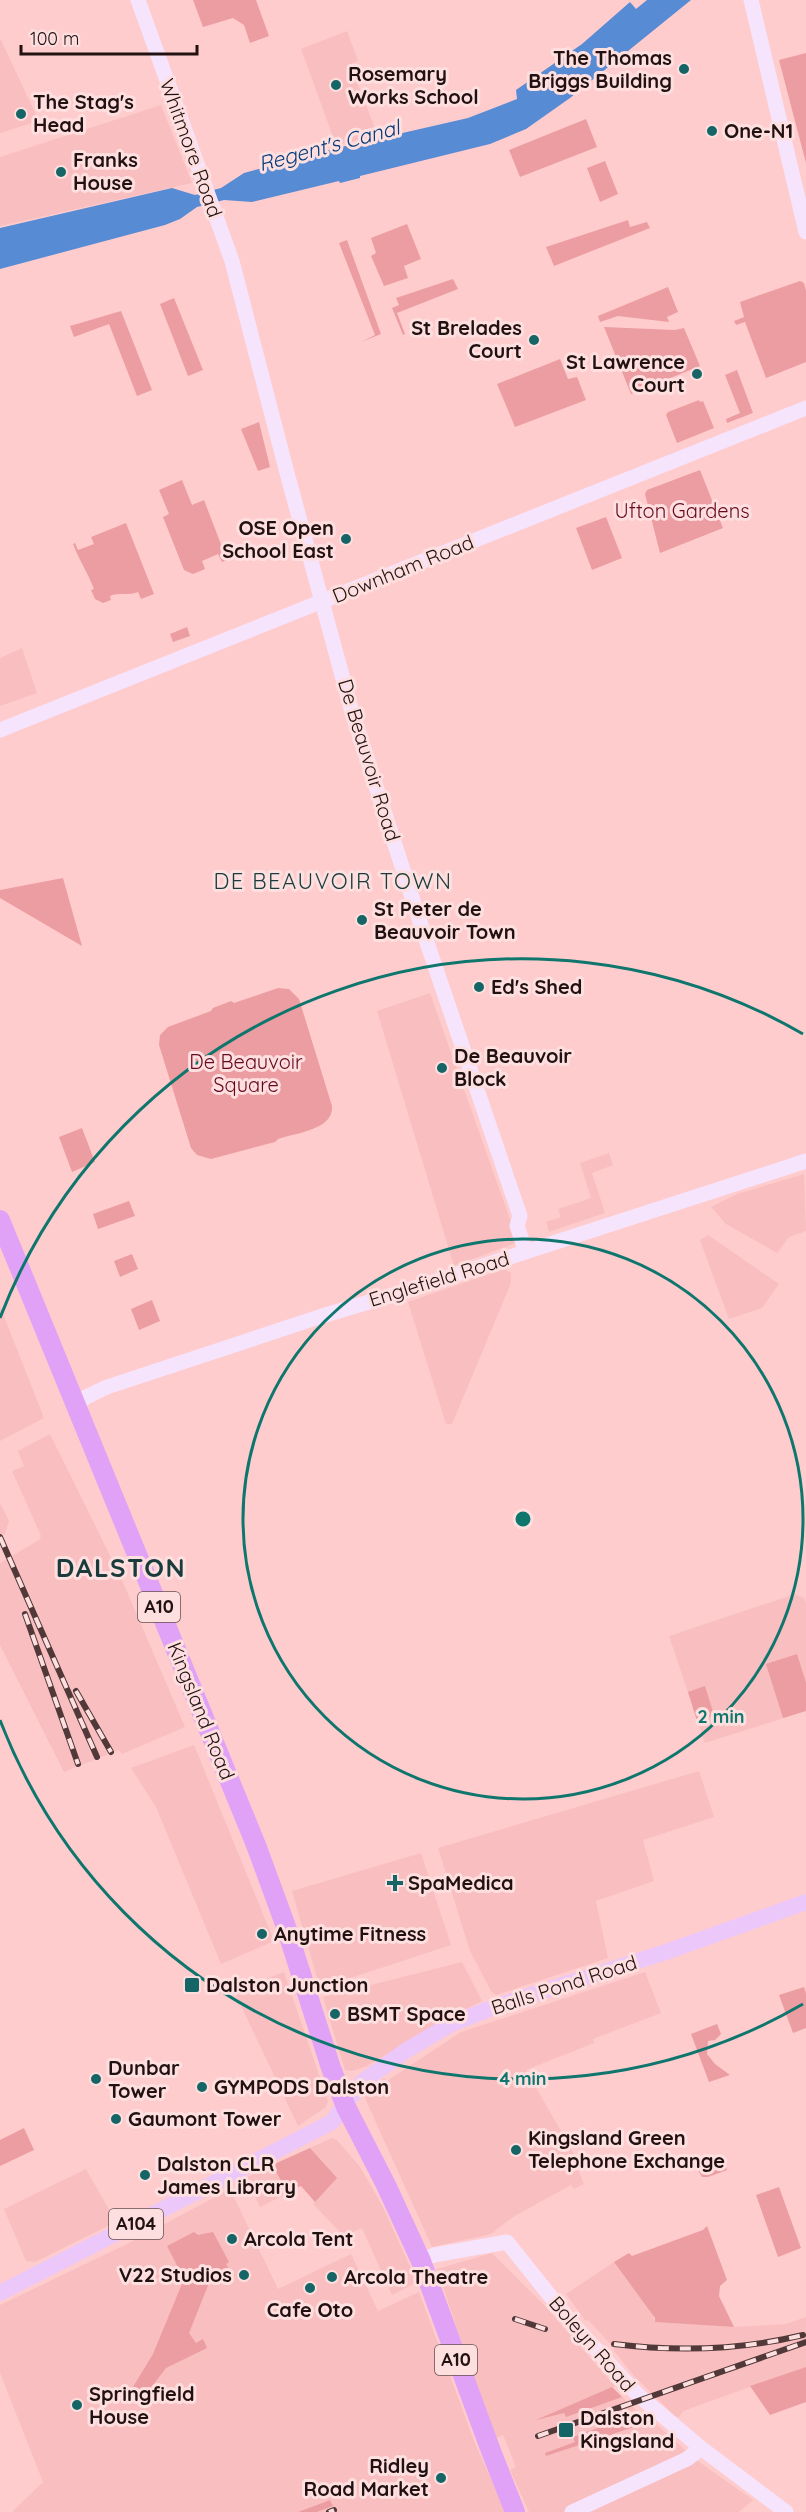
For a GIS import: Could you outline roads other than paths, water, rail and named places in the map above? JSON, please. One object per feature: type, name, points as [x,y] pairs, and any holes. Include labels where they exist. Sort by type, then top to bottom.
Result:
[{"type":"highway","name":"Kingsland Road","points":[[0,1220],[256,1845],[346,2106]]},
{"type":"highway","name":"A10","points":[[346,2106],[421,2261],[515,2512]]},
{"type":"main road","name":"Balls Pond Road","points":[[346,2106],[362,2082],[407,2050],[451,2024],[497,2006],[666,1952],[806,1902]]},
{"type":"main road","name":"A104","points":[[0,2294],[318,2130],[332,2122],[346,2106]]},
{"type":"street","name":"Whitmore Road","points":[[138,0],[232,261]]},
{"type":"street","points":[[751,0],[806,232]]},
{"type":"street","name":"De Beauvoir Road","points":[[232,261],[352,712],[420,922],[520,1216],[517,1226],[526,1252]]},
{"type":"street","name":"Downham Road","points":[[0,730],[806,408]]},
{"type":"street","name":"Englefield Road","points":[[76,1406],[86,1396],[107,1388],[344,1309],[806,1161]]},
{"type":"street","name":"Boleyn Road","points":[[421,2261],[434,2255],[507,2242],[571,2322],[624,2382],[655,2412],[786,2512]]},
{"type":"street","points":[[572,2512],[687,2459],[700,2448]]},
{"type":"water","points":[[647,0],[691,0],[570,98],[526,129],[490,144],[340,183],[339,181],[252,202],[224,200],[197,207],[180,219],[165,225],[0,269],[0,228],[172,188],[195,195],[221,188],[244,173],[337,148],[468,118],[517,99],[516,90],[582,44],[630,2],[636,9]]},
{"type":"railway","points":[[0,1537],[97,1757]]},
{"type":"railway","points":[[25,1614],[78,1764]]},
{"type":"railway","points":[[76,1691],[111,1752]]},
{"type":"railway","points":[[515,2319],[545,2329]]},
{"type":"railway","points":[[614,2344],[686,2349],[733,2347],[803,2335]]},
{"type":"railway","points":[[538,2436],[806,2342]]},
{"type":"railway","points":[[329,2512],[334,2510]]},
{"type":"place","name":"The Thomas Briggs Building","points":[[684,69]]},
{"type":"place","name":"Rosemary Works School","points":[[336,85]]},
{"type":"place","name":"The Stag's Head","points":[[21,114]]},
{"type":"place","name":"One-N1","points":[[712,131]]},
{"type":"place","name":"Franks House","points":[[61,172]]},
{"type":"place","name":"St Brelades Court","points":[[534,340]]},
{"type":"place","name":"St Lawrence Court","points":[[697,374]]},
{"type":"place","name":"OSE Open School East","points":[[346,539]]},
{"type":"place","name":"St Peter de Beauvoir Town","points":[[362,920]]},
{"type":"place","name":"Ed's Shed","points":[[479,987]]},
{"type":"place","name":"De Beauvoir Block","points":[[442,1068]]},
{"type":"place","name":"SpaMedica","points":[[395,1883]]},
{"type":"place","name":"Anytime Fitness","points":[[262,1934]]},
{"type":"place","name":"Dalston Junction","points":[[192,1985]]},
{"type":"place","name":"BSMT Space","points":[[335,2014]]},
{"type":"place","name":"Dunbar Tower","points":[[96,2079]]},
{"type":"place","name":"GYMPODS Dalston","points":[[202,2087]]},
{"type":"place","name":"Gaumont Tower","points":[[116,2119]]},
{"type":"place","name":"Kingsland Green Telephone Exchange","points":[[516,2150]]},
{"type":"place","name":"Dalston CLR James Library","points":[[145,2175]]},
{"type":"place","name":"Arcola Tent","points":[[232,2239]]},
{"type":"place","name":"V22 Studios","points":[[244,2275]]},
{"type":"place","name":"Arcola Theatre","points":[[332,2277]]},
{"type":"place","name":"Cafe Oto","points":[[310,2288]]},
{"type":"place","name":"Springfield House","points":[[77,2405]]},
{"type":"place","name":"Dalston Kingsland","points":[[566,2430]]},
{"type":"place","name":"Ridley Road Market","points":[[441,2478]]},
{"type":"district","name":"DE BEAUVOIR TOWN","points":[[333,881]]},
{"type":"district","name":"DALSTON","points":[[121,1568]]},
{"type":"water label","name":"Regent's Canal","points":[[329,146]]},
{"type":"park label","name":"Ufton Gardens","points":[[682,511]]},
{"type":"park label","name":"De Beauvoir Square","points":[[246,1074]]}]
